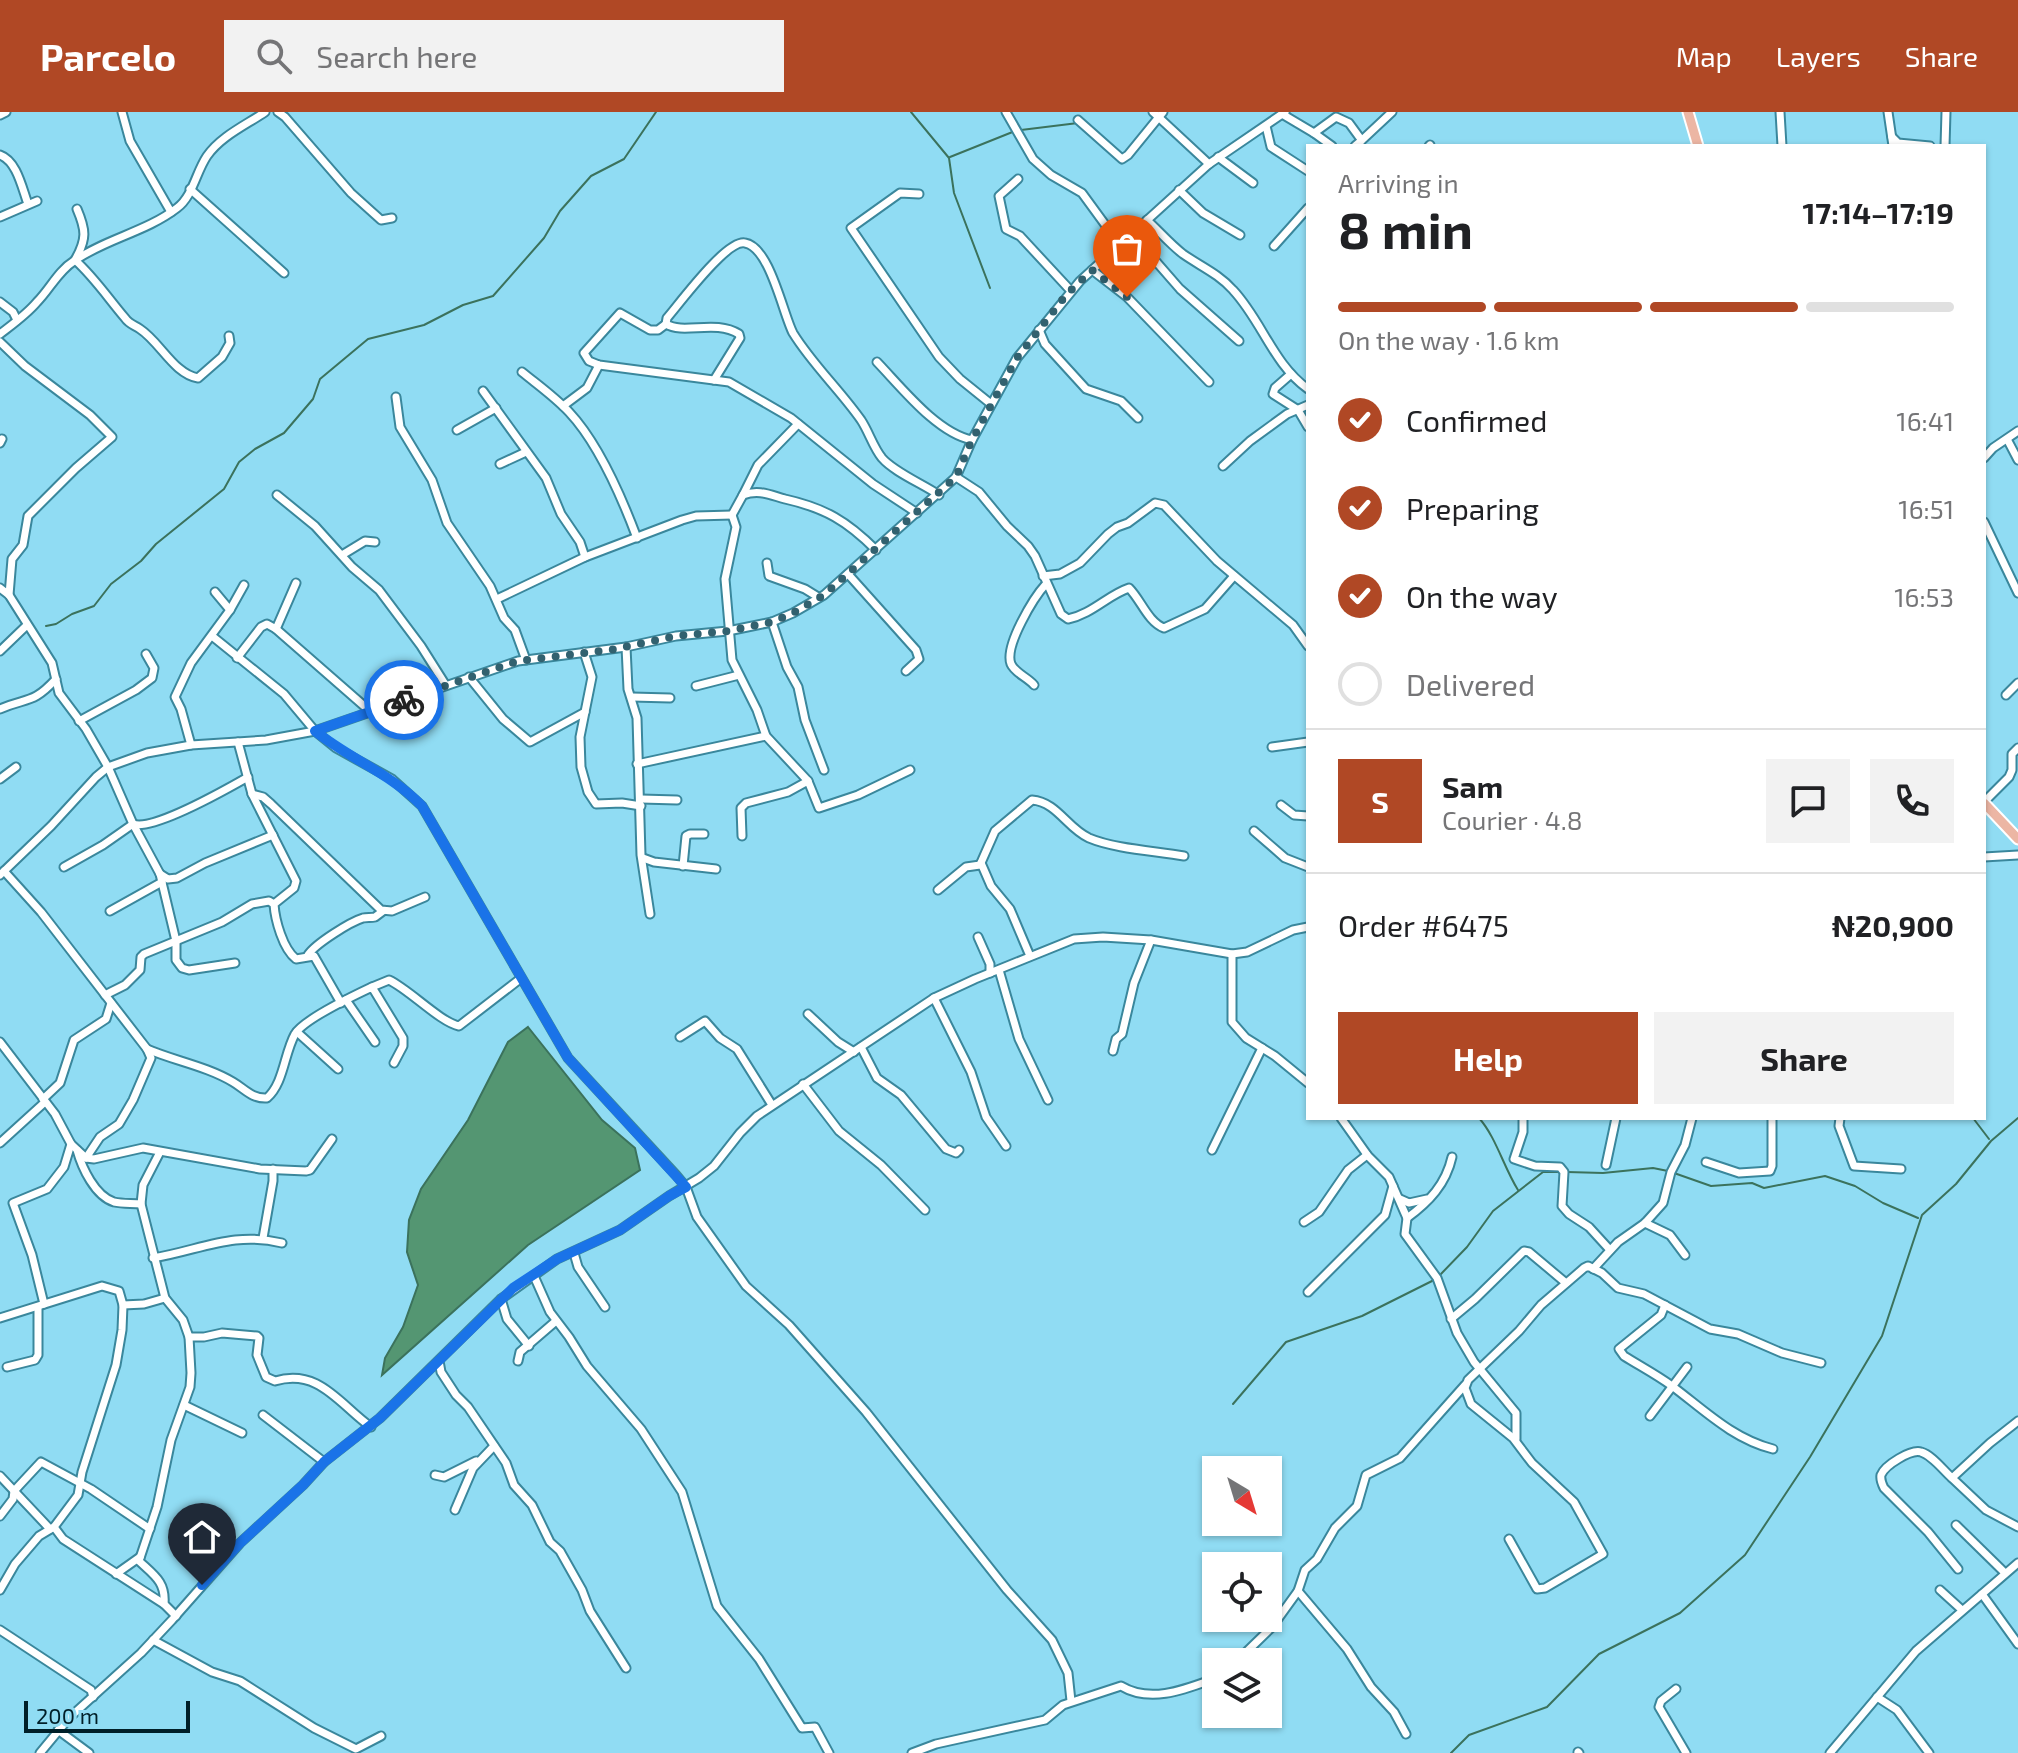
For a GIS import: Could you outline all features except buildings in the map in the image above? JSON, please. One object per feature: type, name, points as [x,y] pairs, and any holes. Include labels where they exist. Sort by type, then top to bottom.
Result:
[{"type":"main road","points":[[1688,112],[1697,144]]},
{"type":"main road","points":[[1986,804],[2018,839]]},
{"type":"street","points":[[0,115],[6,112]]},
{"type":"street","points":[[122,112],[130,141],[171,212]]},
{"type":"street","points":[[0,334],[37,302],[65,267],[171,212],[184,201],[212,149],[265,112]]},
{"type":"street","points":[[278,112],[358,201],[381,220],[392,218]]},
{"type":"street","points":[[1006,112],[1033,159],[1051,175],[1082,193],[1120,245]]},
{"type":"street","points":[[1269,112],[1281,115],[1329,144]]},
{"type":"street","points":[[1314,133],[1336,117],[1349,123],[1358,143],[1392,112]]},
{"type":"street","points":[[1780,112],[1782,144]]},
{"type":"street","points":[[1888,112],[1893,142]]},
{"type":"street","points":[[1945,144],[1946,112]]},
{"type":"street","points":[[1078,120],[1122,159],[1159,114],[1209,164]]},
{"type":"street","points":[[86,1158],[100,1137],[119,1124],[151,1058],[41,912],[2,873],[108,767],[147,753],[191,745],[315,731],[445,684],[526,660],[626,647],[676,636],[728,631],[772,622],[793,613],[848,574],[956,477],[972,440],[1017,358],[1071,291],[1209,164],[1281,115]]},
{"type":"street","points":[[1266,126],[1269,145],[1306,170]]},
{"type":"street","points":[[0,155],[13,166],[28,204]]},
{"type":"street","points":[[1218,157],[1253,183]]},
{"type":"street","points":[[1018,179],[999,196],[1006,229],[1020,236],[1071,291]]},
{"type":"street","points":[[190,189],[284,273]]},
{"type":"street","points":[[1179,190],[1203,213],[1240,235]]},
{"type":"street","points":[[919,194],[900,193],[851,228],[939,357],[991,404]]},
{"type":"street","points":[[0,217],[37,201]]},
{"type":"street","points":[[75,260],[85,244],[86,230],[77,209]]},
{"type":"street","points":[[1274,246],[1306,210]]},
{"type":"street","points":[[1147,220],[1176,248],[1234,290],[1273,352],[1306,387]]},
{"type":"street","points":[[1132,234],[1180,289],[1239,341]]},
{"type":"street","points":[[917,513],[873,484],[798,424],[729,382],[599,365],[589,361],[584,353],[620,313],[650,330],[658,330],[731,246],[742,242],[750,244],[783,298],[793,332],[860,419],[882,458],[939,495]]},
{"type":"street","points":[[75,260],[126,321],[142,330],[193,377],[198,378],[222,357],[230,343],[229,336]]},
{"type":"street","points":[[1092,270],[1127,297],[1209,382]]},
{"type":"street","points":[[0,302],[13,312],[17,320]]},
{"type":"street","points":[[666,324],[672,327],[708,325],[739,334],[740,338],[714,380]]},
{"type":"street","points":[[1039,330],[1045,344],[1086,389],[1121,401],[1138,418]]},
{"type":"street","points":[[0,342],[112,437],[28,516],[23,545],[12,559],[9,595]]},
{"type":"street","points":[[877,362],[912,400],[956,437],[972,440]]},
{"type":"street","points":[[563,406],[587,388],[599,365]]},
{"type":"street","points":[[522,372],[563,406],[590,441],[626,509],[637,538]]},
{"type":"street","points":[[1291,374],[1275,388],[1273,394],[1298,410],[1306,424]]},
{"type":"street","points":[[483,391],[546,478],[561,514],[580,542],[585,557]]},
{"type":"street","points":[[396,397],[400,427],[432,480],[447,523],[497,599],[504,618],[515,630],[526,660]]},
{"type":"street","points":[[1223,466],[1287,414],[1306,406]]},
{"type":"street","points":[[457,430],[496,408]]},
{"type":"street","points":[[798,424],[758,465],[732,515],[736,527],[725,579],[732,660],[757,710],[766,736],[808,781],[819,808],[858,795],[910,770]]},
{"type":"street","points":[[1986,456],[2018,431]]},
{"type":"street","points":[[2007,439],[2018,460]]},
{"type":"street","points":[[500,464],[526,452]]},
{"type":"street","points":[[956,477],[979,492],[1028,546],[1061,614],[1068,619],[1086,613],[1129,588],[1154,622],[1164,628],[1205,609],[1234,576]]},
{"type":"street","points":[[743,495],[756,492],[815,506],[848,525],[876,550]]},
{"type":"street","points":[[277,495],[315,526],[352,567],[371,582],[445,684]]},
{"type":"street","points":[[1034,685],[1012,665],[1010,655],[1029,606],[1045,580],[1080,563],[1108,534],[1155,503],[1164,505],[1184,523],[1234,576],[1293,625],[1306,643]]},
{"type":"street","points":[[497,599],[585,557],[696,516],[732,515]]},
{"type":"street","points":[[1986,526],[2017,589]]},
{"type":"street","points":[[342,555],[365,541],[375,542]]},
{"type":"street","points":[[767,563],[767,573],[772,578],[805,589],[818,597]]},
{"type":"street","points":[[848,574],[918,655],[917,662],[906,671]]},
{"type":"street","points":[[276,629],[296,583]]},
{"type":"street","points":[[191,745],[175,697],[191,663],[230,610],[244,585]]},
{"type":"street","points":[[0,588],[9,595],[52,663],[59,693],[108,767],[161,878],[176,941],[176,960],[182,968],[189,970],[235,963]]},
{"type":"street","points":[[215,592],[230,610]]},
{"type":"street","points":[[772,622],[787,667],[798,687],[805,720],[824,770]]},
{"type":"street","points":[[237,658],[261,627],[267,624],[390,722]]},
{"type":"street","points":[[0,651],[26,626]]},
{"type":"street","points":[[212,636],[284,694],[315,731],[336,748],[392,779],[422,806],[568,1058],[686,1187],[697,1217],[746,1286],[789,1325],[866,1412],[1007,1590],[1052,1640],[1068,1673],[1071,1701]]},
{"type":"street","points":[[626,647],[628,689],[637,718],[643,858],[650,914]]},
{"type":"street","points":[[584,652],[592,677],[580,737],[581,767],[592,801],[596,804],[677,800]]},
{"type":"street","points":[[79,721],[152,678],[154,668],[146,654]]},
{"type":"street","points":[[696,686],[739,675]]},
{"type":"street","points":[[469,677],[503,719],[530,742],[585,712]]},
{"type":"street","points":[[0,709],[12,703],[26,703],[39,696],[56,678]]},
{"type":"street","points":[[2006,695],[2018,683]]},
{"type":"street","points":[[632,697],[670,698]]},
{"type":"street","points":[[637,764],[766,736]]},
{"type":"street","points":[[238,742],[252,794],[296,881],[294,888],[274,904]]},
{"type":"street","points":[[1272,747],[1306,742]]},
{"type":"street","points":[[1986,800],[2009,777],[2012,754],[2018,748]]},
{"type":"street","points":[[0,779],[16,767]]},
{"type":"street","points":[[64,867],[133,824],[147,826],[164,820],[248,777]]},
{"type":"street","points":[[742,836],[743,805],[788,792],[808,781]]},
{"type":"street","points":[[252,794],[263,797],[271,804],[383,911]]},
{"type":"street","points":[[1030,956],[1010,909],[991,886],[981,867],[995,831],[1032,800],[1048,804],[1078,832],[1100,842],[1184,856]]},
{"type":"street","points":[[1281,805],[1294,815],[1306,816]]},
{"type":"street","points":[[1254,831],[1285,858],[1306,866]]},
{"type":"street","points":[[683,866],[686,836],[704,834]]},
{"type":"street","points":[[110,911],[161,878],[177,878],[273,835]]},
{"type":"street","points":[[1986,857],[2018,855]]},
{"type":"street","points":[[643,858],[716,869]]},
{"type":"street","points":[[938,890],[966,867],[981,867]]},
{"type":"street","points":[[308,955],[312,948],[366,916],[375,917],[383,911],[392,911],[425,897]]},
{"type":"street","points":[[105,995],[125,985],[140,970],[144,954],[222,922],[252,904],[269,901],[274,904],[279,927],[291,955],[296,959],[314,956],[375,1042]]},
{"type":"street","points":[[40,1753],[58,1730],[176,1616],[240,1543],[324,1462],[371,1427],[501,1299],[557,1259],[620,1230],[686,1187],[714,1166],[749,1123],[772,1105],[934,998],[1074,939],[1151,940],[1232,954],[1247,952],[1293,930],[1306,927]]},
{"type":"street","points":[[978,937],[992,971],[988,974]]},
{"type":"street","points":[[1113,1051],[1116,1039],[1122,1034],[1126,1008],[1151,940]]},
{"type":"street","points":[[1232,954],[1232,1022],[1246,1038],[1306,1081]]},
{"type":"street","points":[[999,970],[1019,1039],[1048,1100]]},
{"type":"street","points":[[147,1049],[207,1069],[233,1082],[249,1095],[265,1099],[271,1096],[275,1088],[297,1032],[309,1021],[372,987],[389,980],[449,1024],[459,1026],[520,979]]},
{"type":"street","points":[[372,987],[403,1038],[403,1046],[394,1063]]},
{"type":"street","points":[[934,998],[971,1072],[986,1117],[1006,1146]]},
{"type":"street","points":[[0,1143],[60,1083],[74,1040],[106,1019],[111,1003]]},
{"type":"street","points":[[808,1014],[838,1042],[858,1049],[877,1078],[901,1095],[946,1149],[956,1153],[959,1150]]},
{"type":"street","points":[[680,1037],[705,1021],[720,1038],[737,1049],[772,1105]]},
{"type":"street","points":[[297,1032],[338,1069]]},
{"type":"street","points":[[0,1042],[44,1101],[74,1147],[84,1174],[103,1196],[125,1204],[141,1204]]},
{"type":"street","points":[[1212,1150],[1262,1048]]},
{"type":"street","points":[[803,1084],[839,1131],[881,1165],[925,1210]]},
{"type":"street","points":[[1342,1120],[1367,1155],[1386,1172],[1407,1218],[1405,1234],[1440,1283],[1451,1319],[1480,1368],[1516,1413],[1516,1441]]},
{"type":"street","points":[[1523,1120],[1523,1132],[1514,1159],[1535,1166],[1560,1167],[1564,1172],[1562,1206],[1589,1227],[1610,1250]]},
{"type":"street","points":[[1606,1165],[1616,1120]]},
{"type":"street","points":[[1593,1269],[1663,1203],[1671,1172],[1685,1145],[1691,1120]]},
{"type":"street","points":[[1706,1162],[1737,1173],[1770,1171],[1772,1120]]},
{"type":"street","points":[[1840,1120],[1839,1126],[1854,1166],[1901,1169]]},
{"type":"street","points":[[74,1147],[86,1158],[94,1159],[143,1148],[273,1169],[310,1170],[332,1139]]},
{"type":"street","points":[[7,1367],[32,1363],[38,1355],[41,1306],[32,1255],[13,1203],[47,1189],[64,1167],[74,1147]]},
{"type":"street","points":[[160,1152],[143,1185],[141,1204],[165,1298],[183,1320],[189,1337],[190,1387],[171,1440],[150,1529],[139,1561],[164,1588],[164,1604]]},
{"type":"street","points":[[1304,1222],[1319,1212],[1348,1170],[1367,1155]]},
{"type":"street","points":[[1407,1218],[1430,1199],[1445,1181],[1452,1157]]},
{"type":"street","points":[[263,1238],[273,1169]]},
{"type":"street","points":[[1308,1292],[1385,1215],[1393,1186]]},
{"type":"street","points":[[1400,1199],[1409,1203],[1430,1199]]},
{"type":"street","points":[[1645,1223],[1670,1235],[1685,1255]]},
{"type":"street","points":[[153,1258],[238,1238],[263,1238],[282,1243]]},
{"type":"street","points":[[1451,1319],[1524,1251],[1566,1283]]},
{"type":"street","points":[[574,1253],[578,1267],[605,1307]]},
{"type":"street","points":[[1250,1648],[1272,1627],[1298,1591],[1305,1570],[1317,1559],[1335,1528],[1357,1506],[1366,1475],[1400,1458],[1541,1305],[1588,1266],[1602,1273],[1618,1288],[1638,1292],[1710,1329],[1738,1334],[1782,1353],[1821,1363]]},
{"type":"street","points":[[534,1276],[556,1321],[587,1366],[641,1429],[682,1492],[713,1598],[725,1619],[759,1659],[802,1728],[815,1727],[829,1753]]},
{"type":"street","points":[[0,1318],[102,1286],[119,1291],[123,1305],[116,1365],[78,1495],[52,1528],[39,1536],[15,1564],[0,1590]]},
{"type":"street","points":[[123,1305],[144,1304],[165,1298]]},
{"type":"street","points":[[501,1299],[507,1319],[529,1346]]},
{"type":"street","points":[[1665,1305],[1661,1315],[1619,1349],[1624,1356],[1672,1386],[1710,1418],[1744,1438],[1773,1449]]},
{"type":"street","points":[[518,1361],[520,1352],[556,1321]]},
{"type":"street","points":[[189,1337],[222,1333],[257,1336],[257,1355],[266,1377],[275,1381],[287,1377],[302,1378],[326,1388],[346,1409],[371,1427]]},
{"type":"street","points":[[439,1361],[441,1372],[510,1470],[514,1485],[532,1505],[550,1542],[560,1551],[590,1611],[626,1668]]},
{"type":"street","points":[[1650,1416],[1687,1367]]},
{"type":"street","points":[[1466,1384],[1471,1404],[1516,1441],[1532,1463],[1574,1502],[1603,1553],[1545,1588],[1537,1589],[1509,1539]]},
{"type":"street","points":[[184,1405],[242,1433]]},
{"type":"street","points":[[263,1415],[324,1462]]},
{"type":"street","points":[[1952,1478],[2018,1421]]},
{"type":"street","points":[[435,1475],[444,1477],[478,1461],[494,1446]]},
{"type":"street","points":[[1958,1569],[1928,1532],[1884,1488],[1881,1475],[1886,1470],[1913,1452],[1922,1452],[1986,1510],[2018,1527]]},
{"type":"street","points":[[455,1510],[478,1461]]},
{"type":"street","points":[[0,1516],[13,1499],[14,1491],[41,1462],[150,1529]]},
{"type":"street","points":[[451,1474],[468,1479]]},
{"type":"street","points":[[0,1476],[63,1539],[164,1604],[176,1616]]},
{"type":"street","points":[[1956,1525],[2005,1573]]},
{"type":"street","points":[[116,1574],[140,1557]]},
{"type":"street","points":[[1830,1753],[1916,1651],[2018,1563]]},
{"type":"street","points":[[1940,1590],[1962,1610]]},
{"type":"street","points":[[1298,1591],[1347,1649],[1371,1687],[1394,1712],[1406,1734]]},
{"type":"street","points":[[1982,1594],[2018,1644]]},
{"type":"street","points":[[0,1630],[91,1690],[93,1697]]},
{"type":"street","points":[[153,1640],[212,1672],[240,1681],[356,1751],[381,1736]]},
{"type":"street","points":[[912,1753],[936,1744],[1045,1720],[1071,1701],[1121,1686],[1136,1693],[1158,1695],[1202,1682]]},
{"type":"street","points":[[1676,1689],[1661,1701],[1659,1707],[1686,1753]]},
{"type":"street","points":[[1877,1697],[1897,1710],[1929,1753]]},
{"type":"street","points":[[58,1730],[89,1753]]},
{"type":"shaded area","points":[[528,1027],[602,1120],[635,1148],[640,1170],[528,1245],[382,1375],[385,1358],[403,1327],[418,1285],[407,1252],[409,1220],[421,1189],[468,1120],[508,1042]]},
{"type":"waterway","points":[[46,626],[94,606],[111,584],[224,489],[239,462],[284,433],[313,399],[320,379],[368,339],[424,325],[463,305],[493,296],[544,238],[560,211],[591,176],[624,159],[656,112]]},
{"type":"waterway","points":[[911,112],[949,158],[954,193],[990,288]]},
{"type":"waterway","points":[[1021,130],[1078,123]]},
{"type":"waterway","points":[[950,157],[1015,131]]},
{"type":"waterway","points":[[1451,1753],[1469,1735],[1547,1707],[1599,1654],[1680,1613],[1745,1555],[1810,1457],[1882,1336],[1922,1215],[1956,1184],[1991,1141],[2018,1118]]},
{"type":"waterway","points":[[1480,1120],[1518,1190]]},
{"type":"waterway","points":[[1975,1120],[1989,1139]]},
{"type":"waterway","points":[[1567,1172],[1603,1173],[1653,1168],[1668,1171]]},
{"type":"waterway","points":[[1439,1276],[1467,1247],[1493,1211],[1543,1172],[1561,1172]]},
{"type":"waterway","points":[[1674,1173],[1711,1186],[1752,1183],[1764,1188],[1825,1176],[1855,1186],[1883,1203],[1918,1218]]},
{"type":"waterway","points":[[1233,1404],[1286,1342],[1362,1316],[1434,1280]]},
{"type":"way so far","points":[[404,700],[518,661],[610,650],[676,636],[728,631],[772,622],[793,613],[824,595],[956,477],[1003,380],[1017,358],[1080,281],[1092,270],[1127,297]]},
{"type":"route","points":[[202,1585],[240,1543],[324,1462],[380,1418],[513,1288],[557,1259],[620,1230],[686,1187],[568,1058],[422,806],[392,779],[336,748],[315,731],[404,700]]}]
